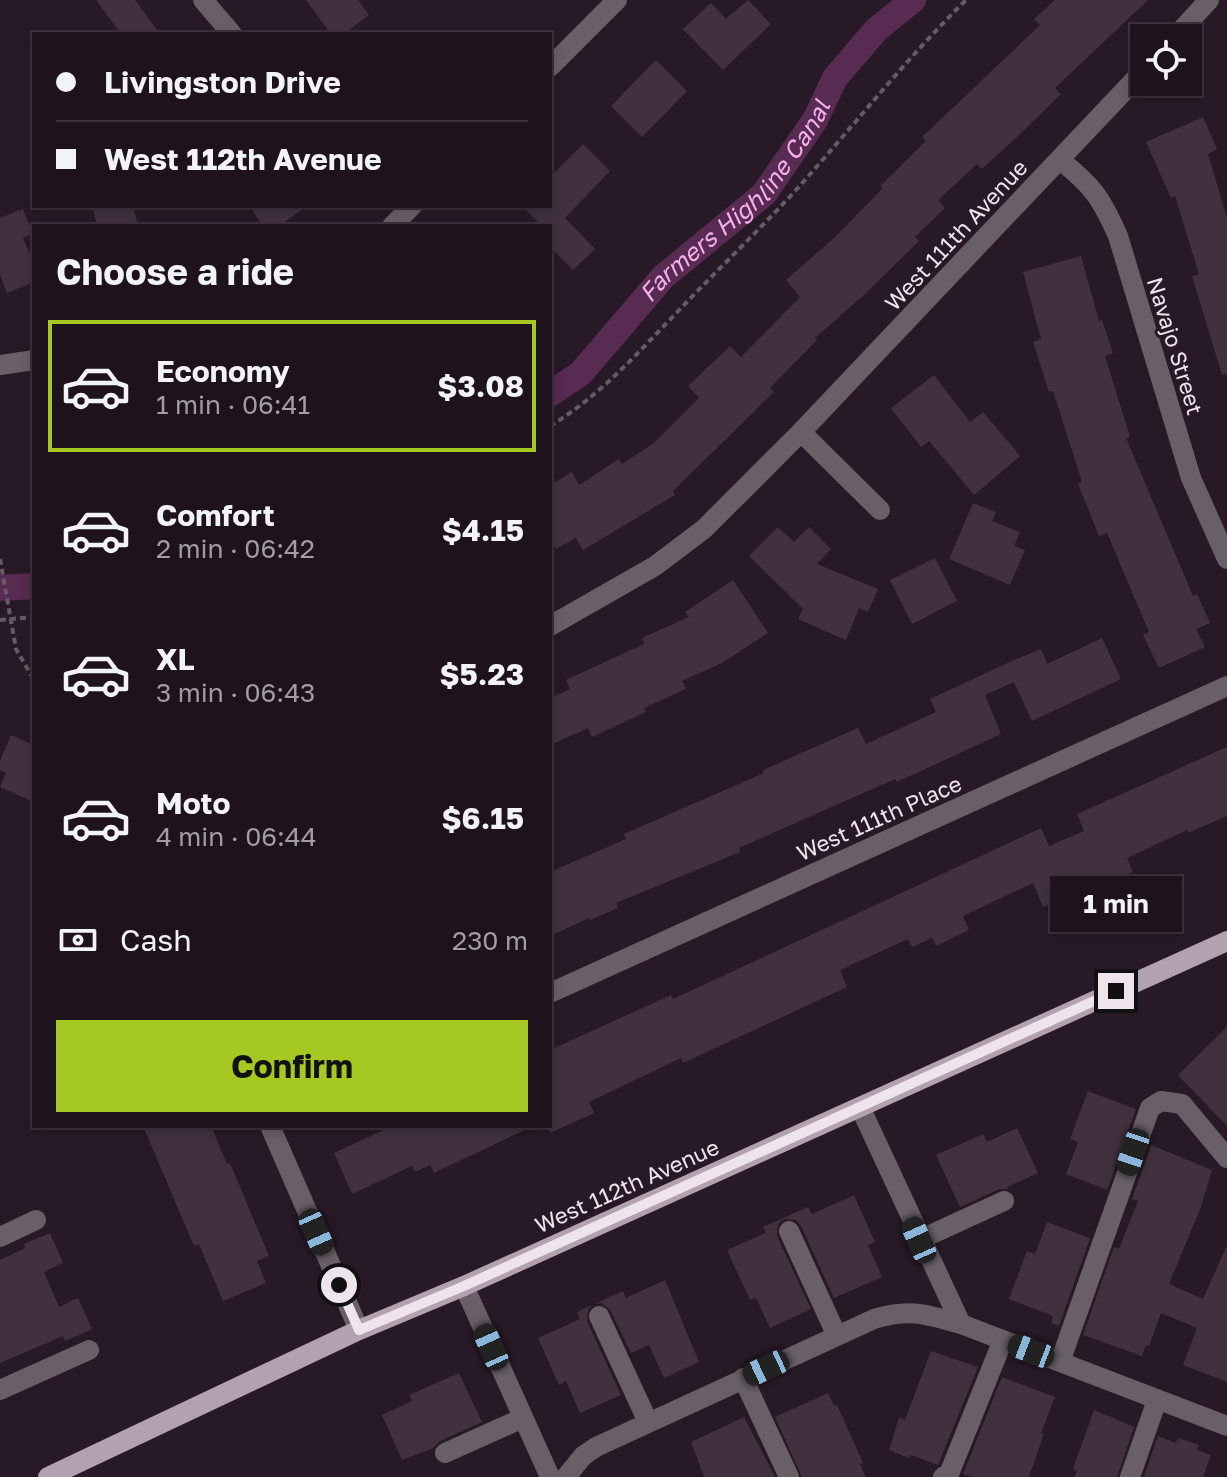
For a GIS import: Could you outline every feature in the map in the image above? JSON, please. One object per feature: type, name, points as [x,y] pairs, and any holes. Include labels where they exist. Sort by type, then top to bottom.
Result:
[{"type":"main road","name":"West 112th Avenue","points":[[48,1477],[359,1330],[464,1286],[1227,941]]},
{"type":"street","points":[[203,0],[230,32]]},
{"type":"street","points":[[552,65],[617,0]]},
{"type":"street","points":[[1187,24],[1209,0]]},
{"type":"street","name":"West 111th Avenue","points":[[552,625],[655,566],[688,543],[801,432],[1130,85]]},
{"type":"street","name":"Navajo Street","points":[[1060,160],[1087,181],[1103,203],[1118,236],[1191,478],[1227,559]]},
{"type":"street","points":[[391,218],[408,208]]},
{"type":"street","points":[[0,365],[32,360]]},
{"type":"street","points":[[801,432],[880,510]]},
{"type":"street","name":"West 111th Place","points":[[552,992],[1227,686]]},
{"type":"street","points":[[1060,1362],[1150,1108],[1161,1101],[1182,1104],[1227,1158]]},
{"type":"street","points":[[860,1107],[919,1240],[961,1324]]},
{"type":"street","points":[[271,1128],[359,1330]]},
{"type":"street","points":[[919,1240],[1004,1201]]},
{"type":"street","points":[[0,1237],[36,1220]]},
{"type":"street","points":[[789,1231],[837,1336]]},
{"type":"street","points":[[464,1286],[550,1477]]},
{"type":"street","points":[[566,1477],[583,1456],[648,1422],[874,1319],[905,1311],[921,1312],[961,1324],[1227,1426]]},
{"type":"street","points":[[599,1316],[648,1422]]},
{"type":"street","points":[[943,1477],[949,1474],[1003,1340]]},
{"type":"street","points":[[0,1390],[89,1350]]},
{"type":"street","points":[[743,1378],[789,1477]]},
{"type":"street","points":[[1130,1477],[1157,1400]]},
{"type":"street","points":[[445,1453],[523,1418]]},
{"type":"path","points":[[552,425],[574,412],[629,362],[810,174],[899,70],[966,0]]},
{"type":"path","points":[[0,559],[16,649],[32,677]]},
{"type":"path","points":[[0,620],[32,617]]},
{"type":"building","points":[[96,0],[135,0],[159,32],[120,32]]},
{"type":"building","points":[[306,0],[358,0],[369,15],[347,32],[330,32]]},
{"type":"building","points":[[748,0],[771,24],[723,70],[683,29],[711,3],[726,19]]},
{"type":"building","points":[[1055,0],[1148,0],[1055,88],[1061,94],[1017,137],[982,169],[977,164],[938,200],[945,208],[915,237],[919,241],[815,338],[817,340],[770,388],[774,392],[673,491],[675,495],[583,550],[576,538],[556,549],[552,542],[552,484],[572,472],[579,485],[619,459],[622,464],[654,443],[699,398],[688,386],[730,346],[741,357],[800,297],[786,280],[834,238],[883,188],[880,186],[926,141],[922,137],[1040,25],[1034,19]]},
{"type":"building","points":[[656,60],[687,91],[642,137],[611,106]]},
{"type":"building","points":[[1203,117],[1217,149],[1208,154],[1227,218],[1227,374],[1222,375],[1192,276],[1199,274],[1175,196],[1171,198],[1146,142]]},
{"type":"building","points":[[583,144],[610,171],[565,218],[595,249],[573,270],[552,249],[552,224],[540,224],[524,208],[552,208],[552,175]]},
{"type":"building","points":[[92,208],[134,208],[138,224],[96,224]]},
{"type":"building","points":[[250,208],[304,208],[282,224],[262,224]]},
{"type":"building","points":[[23,209],[32,232],[23,238],[32,259],[32,283],[7,293],[0,275],[0,218]]},
{"type":"building","points":[[1081,256],[1099,321],[1102,320],[1113,353],[1105,356],[1130,437],[1126,438],[1193,596],[1197,594],[1210,623],[1196,629],[1205,647],[1159,668],[1143,635],[1149,632],[1107,533],[1099,536],[1078,484],[1082,482],[1053,391],[1049,392],[1033,342],[1041,339],[1023,272]]},
{"type":"building","points":[[934,375],[970,422],[983,412],[1020,456],[974,495],[929,441],[921,447],[891,408]]},
{"type":"building","points":[[973,503],[996,512],[992,521],[1020,532],[1014,546],[1025,550],[1010,585],[949,559]]},
{"type":"building","points":[[778,527],[794,542],[809,527],[831,549],[817,564],[878,589],[868,612],[859,608],[846,640],[798,619],[803,609],[749,556]]},
{"type":"building","points":[[935,558],[957,601],[912,624],[890,580]]},
{"type":"building","points":[[733,580],[768,633],[722,663],[682,681],[686,689],[644,708],[646,712],[592,737],[588,728],[552,744],[552,697],[570,689],[566,680],[644,644],[642,638],[689,617],[685,612]]},
{"type":"building","points":[[1102,638],[1121,679],[1032,721],[1014,682],[985,695],[1001,734],[897,782],[895,779],[739,848],[740,852],[616,903],[618,908],[552,935],[552,871],[626,839],[624,834],[858,728],[866,744],[936,712],[930,699],[1014,660],[1041,649],[1047,664]]},
{"type":"building","points":[[11,735],[32,744],[32,801],[0,787],[6,773],[0,770],[0,761]]},
{"type":"building","points":[[1227,747],[1227,816],[1188,833],[1187,830],[1127,858],[1133,872],[1109,883],[1107,879],[1043,907],[1033,883],[963,916],[969,930],[936,946],[932,938],[912,947],[908,939],[840,970],[847,987],[683,1063],[681,1058],[589,1102],[594,1113],[550,1133],[552,1049],[671,995],[673,999],[1041,828],[1049,846],[1084,831],[1077,814]]},
{"type":"building","points":[[1227,1027],[1227,1126],[1178,1075]]},
{"type":"building","points":[[1088,1091],[1136,1109],[1107,1190],[1066,1174],[1078,1142],[1070,1139]]},
{"type":"building","points":[[144,1128],[212,1128],[269,1256],[257,1261],[266,1283],[223,1301],[199,1244],[194,1246]]},
{"type":"building","points":[[388,1128],[529,1128],[434,1173],[430,1165],[415,1172],[412,1166],[352,1194],[334,1153]]},
{"type":"building","points":[[1017,1128],[1038,1173],[1008,1189],[999,1189],[960,1207],[936,1155],[983,1134],[987,1142]]},
{"type":"building","points":[[1151,1145],[1212,1170],[1201,1207],[1169,1284],[1203,1299],[1227,1245],[1227,1382],[1183,1365],[1197,1328],[1161,1313],[1142,1356],[1083,1335],[1114,1247],[1119,1249],[1138,1201],[1132,1199]]},
{"type":"building","points":[[854,1195],[875,1242],[868,1245],[882,1277],[834,1298],[801,1226],[796,1220],[784,1219],[778,1224],[777,1236],[811,1309],[770,1328],[756,1298],[750,1300],[727,1250],[766,1233],[763,1227],[808,1207],[812,1214]]},
{"type":"building","points":[[1047,1222],[1090,1238],[1059,1326],[1051,1323],[1053,1316],[1009,1299],[1027,1251],[1035,1254]]},
{"type":"building","points":[[50,1233],[63,1263],[44,1272],[59,1307],[78,1298],[92,1329],[65,1341],[63,1336],[0,1363],[0,1260],[25,1248],[24,1244]]},
{"type":"building","points":[[665,1280],[699,1362],[664,1378],[649,1345],[631,1353],[610,1310],[601,1303],[595,1304],[623,1291],[626,1298]]},
{"type":"building","points":[[593,1305],[588,1309],[587,1321],[621,1395],[580,1413],[566,1381],[559,1385],[538,1338],[580,1319],[577,1312]]},
{"type":"building","points":[[931,1351],[978,1367],[938,1465],[889,1450],[899,1418],[905,1420]]},
{"type":"building","points":[[459,1373],[482,1422],[440,1441],[433,1448],[402,1460],[382,1415],[412,1401],[409,1395]]},
{"type":"building","points":[[1002,1377],[1055,1397],[1029,1477],[973,1477],[963,1474]]},
{"type":"building","points":[[828,1393],[834,1406],[837,1405],[863,1463],[860,1464],[866,1477],[802,1477],[775,1417]]},
{"type":"building","points":[[1094,1410],[1134,1427],[1117,1477],[1074,1477],[1077,1471],[1073,1469]]},
{"type":"building","points":[[744,1417],[775,1477],[704,1477],[691,1442]]},
{"type":"building","points":[[1158,1436],[1176,1443],[1178,1438],[1199,1445],[1197,1450],[1211,1455],[1203,1477],[1144,1477]]},
{"type":"waterway","name":"Farmers Highline Canal","points":[[552,393],[581,373],[663,277],[764,194],[815,120],[835,78],[876,30],[913,0]]},
{"type":"waterway","name":"Farmers Highline Canal","points":[[0,588],[32,586]]},
{"type":"route","points":[[339,1285],[359,1330],[464,1286],[1116,991]]}]
